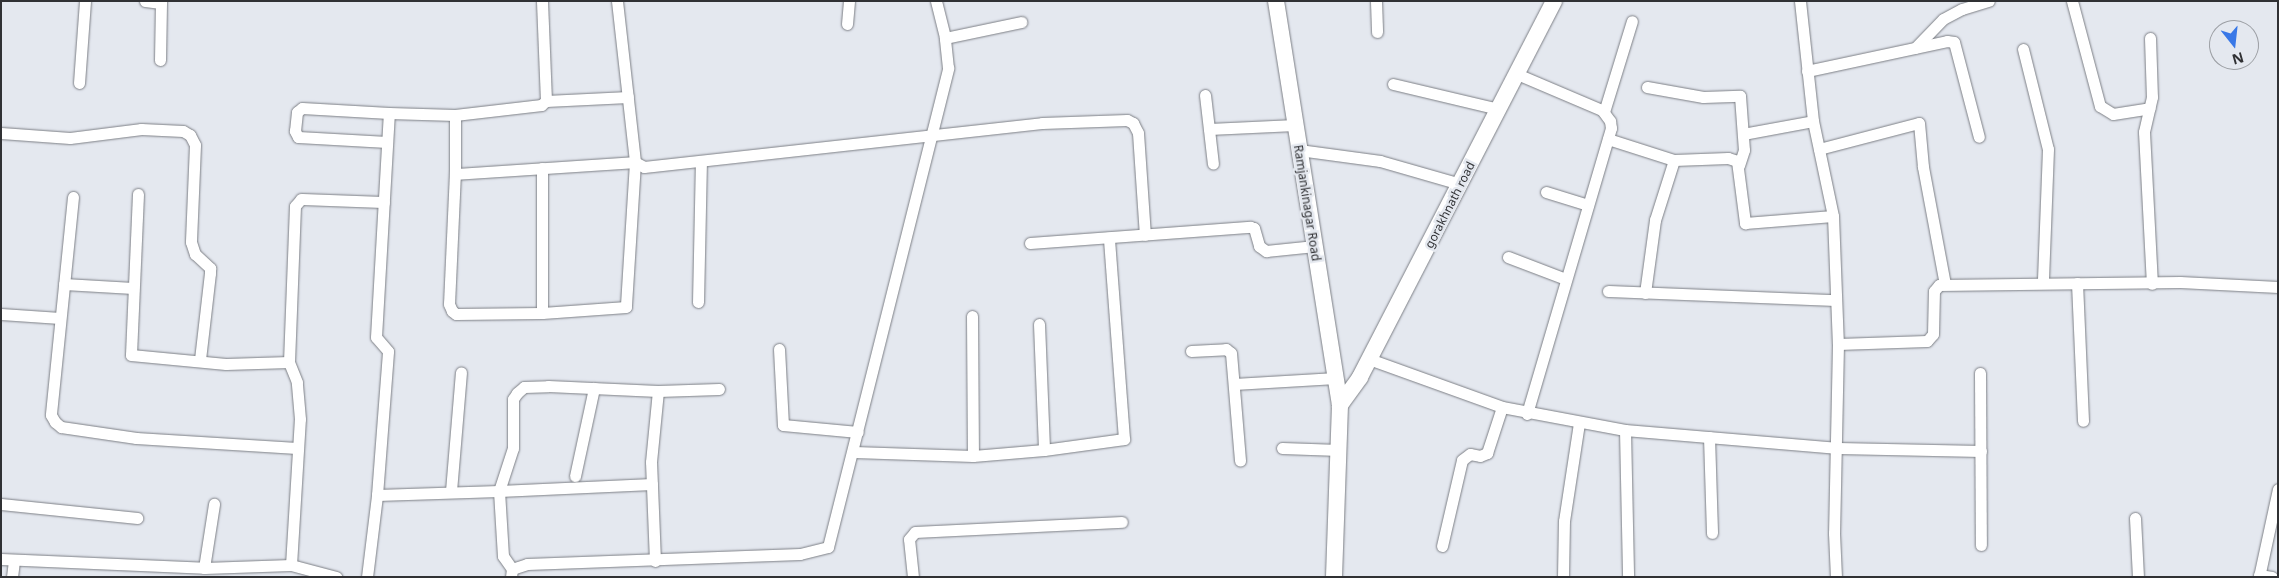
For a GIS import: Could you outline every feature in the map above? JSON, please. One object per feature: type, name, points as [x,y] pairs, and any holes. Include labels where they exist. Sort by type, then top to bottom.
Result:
[{"type":"street","points":[[79,84],[85,1]]},
{"type":"street","points":[[145,1],[161,2],[160,60]]},
{"type":"street","points":[[542,1],[546,102]]},
{"type":"street","points":[[455,115],[456,174],[449,304],[452,311],[456,314],[542,313],[626,307],[634,162],[617,1]]},
{"type":"street","points":[[847,24],[849,1]]},
{"type":"street","points":[[719,389],[658,391],[548,386],[519,390],[514,399],[513,448],[500,491],[503,556],[512,573],[550,562],[655,561],[821,551],[832,541],[948,68],[945,38],[936,1]]},
{"type":"street","name":"Ramjankinagar Road","points":[[1276,1],[1340,405],[1334,577]]},
{"type":"street","points":[[1376,1],[1377,32]]},
{"type":"street","name":"gorakhnath road","points":[[1340,405],[1369,359],[1554,1]]},
{"type":"street","points":[[1800,1],[1813,121],[1833,216],[1838,344],[1838,448],[1834,533],[1836,577]]},
{"type":"street","points":[[1915,48],[1943,19],[1962,9],[1989,1]]},
{"type":"street","points":[[2072,1],[2100,106],[2113,114],[2150,108]]},
{"type":"street","points":[[1604,112],[1632,21]]},
{"type":"street","points":[[945,38],[1021,22]]},
{"type":"street","points":[[2150,38],[2150,108],[2144,132],[2152,284]]},
{"type":"street","points":[[1807,71],[1915,48],[1954,42],[1979,137]]},
{"type":"street","points":[[2023,49],[2048,149],[2043,282]]},
{"type":"street","points":[[1517,74],[1604,112],[1610,122],[1608,139],[1527,414]]},
{"type":"street","points":[[1394,84],[1499,109]]},
{"type":"street","points":[[1647,87],[1703,97],[1740,96],[1743,154],[1739,165],[1745,223],[1833,216]]},
{"type":"street","points":[[1205,95],[1213,164]]},
{"type":"street","points":[[388,142],[298,137],[295,130],[297,112],[302,108],[455,115],[541,105],[546,102],[628,97]]},
{"type":"street","points":[[367,577],[377,495],[388,351],[376,336],[389,113]]},
{"type":"street","points":[[456,174],[634,162],[644,167],[1042,123],[1127,120],[1133,123],[1138,133],[1144,236]]},
{"type":"street","points":[[1743,134],[1813,121]]},
{"type":"street","points":[[1819,149],[1919,124],[1923,167],[1945,284]]},
{"type":"street","points":[[1209,129],[1295,125]]},
{"type":"street","points":[[1,133],[70,138],[141,129],[183,131],[190,134],[196,145],[191,242],[195,254],[210,268],[200,360]]},
{"type":"street","points":[[1608,139],[1674,160],[1728,158],[1739,165]]},
{"type":"street","points":[[1299,150],[1380,161],[1460,184]]},
{"type":"street","points":[[1645,293],[1655,220],[1674,160]]},
{"type":"street","points":[[698,302],[701,161]]},
{"type":"street","points":[[542,168],[542,313]]},
{"type":"street","points":[[1546,192],[1588,205]]},
{"type":"street","points":[[138,194],[131,356],[200,360],[226,364],[289,362]]},
{"type":"street","points":[[73,197],[51,415],[61,427],[180,443],[297,448]]},
{"type":"street","points":[[291,565],[300,419],[297,382],[289,362],[297,202],[384,202]]},
{"type":"street","points":[[1030,243],[1250,227],[1254,228],[1259,246],[1266,251],[1315,246]]},
{"type":"street","points":[[854,452],[973,456],[1044,450],[1124,439],[1109,238]]},
{"type":"street","points":[[1508,257],[1566,279]]},
{"type":"street","points":[[1838,344],[1927,341],[1933,334],[1934,290],[1936,286],[1945,284],[2043,282],[2152,284],[2180,282],[2278,286]]},
{"type":"street","points":[[2077,283],[2083,421]]},
{"type":"street","points":[[64,284],[133,288]]},
{"type":"street","points":[[1608,291],[1836,300]]},
{"type":"street","points":[[1,314],[60,318]]},
{"type":"street","points":[[972,316],[973,456]]},
{"type":"street","points":[[1040,324],[1044,450]]},
{"type":"street","points":[[780,349],[783,425],[858,432]]},
{"type":"street","points":[[1191,351],[1229,350],[1234,384],[1240,461]]},
{"type":"street","points":[[1369,359],[1502,407],[1527,414],[1625,430],[1838,448],[1981,451]]},
{"type":"street","points":[[451,491],[461,372]]},
{"type":"street","points":[[1980,373],[1981,545]]},
{"type":"street","points":[[1234,384],[1336,378]]},
{"type":"street","points":[[575,476],[594,388]]},
{"type":"street","points":[[655,561],[652,484],[658,391]]},
{"type":"street","points":[[1442,546],[1462,460],[1470,454],[1480,456],[1487,452],[1502,407]]},
{"type":"street","points":[[1564,577],[1564,520],[1579,422]]},
{"type":"street","points":[[1625,430],[1628,577]]},
{"type":"street","points":[[1709,437],[1712,533]]},
{"type":"street","points":[[1282,448],[1339,450]]},
{"type":"street","points":[[377,495],[652,484]]},
{"type":"street","points":[[2272,577],[2259,576],[2278,490]]},
{"type":"street","points":[[1,504],[137,518]]},
{"type":"street","points":[[204,568],[214,504]]},
{"type":"street","points":[[2135,518],[2138,577]]},
{"type":"street","points":[[913,577],[910,539],[915,532],[1122,522]]},
{"type":"street","points":[[1,559],[154,572],[204,568],[239,571],[291,565],[304,573],[336,577]]},
{"type":"street","points":[[12,577],[14,560]]}]
